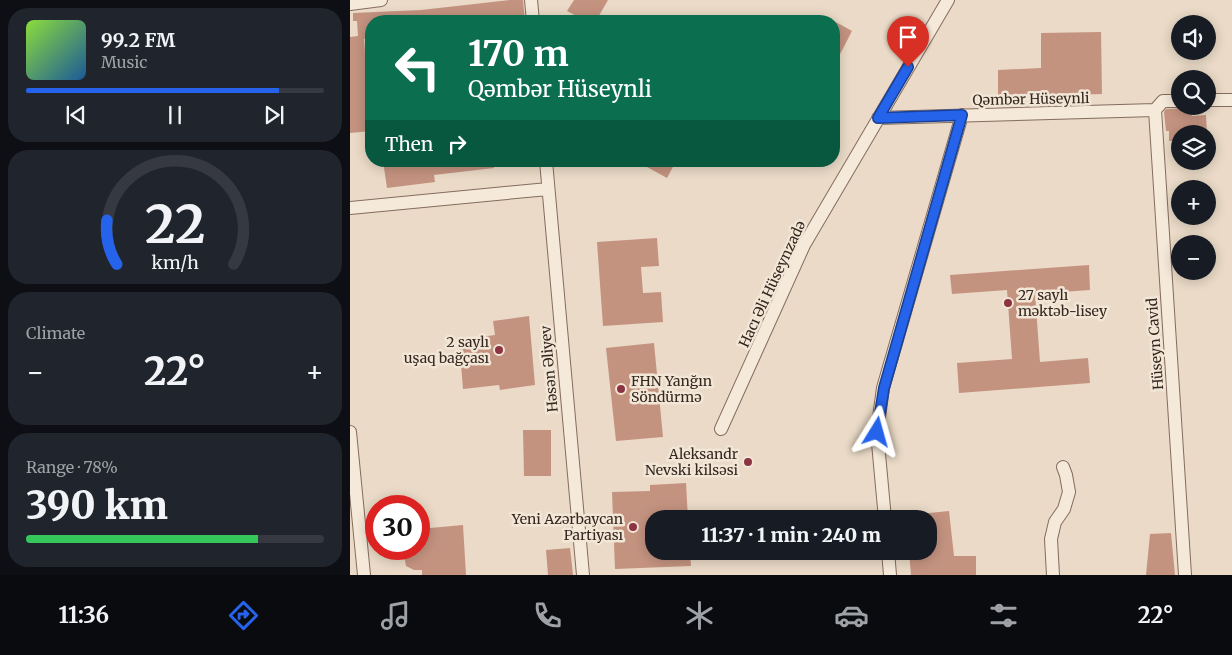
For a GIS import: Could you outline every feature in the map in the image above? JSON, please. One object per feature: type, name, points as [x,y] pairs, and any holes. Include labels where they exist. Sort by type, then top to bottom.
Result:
[{"type":"street","points":[[350,4],[381,0]]},
{"type":"street","points":[[531,0],[532,15]]},
{"type":"street","name":"Hacı Əli Hüseynzadə","points":[[721,429],[804,245],[948,0]]},
{"type":"street","points":[[1216,100],[1232,100]]},
{"type":"street","name":"Qəmbər Hüseynli","points":[[878,118],[1154,110],[1163,101],[1171,101]]},
{"type":"street","name":"Hüseyn Cavid","points":[[1154,110],[1186,575]]},
{"type":"street","points":[[884,510],[877,432],[884,388],[962,115]]},
{"type":"street","name":"Həsən Əliyev","points":[[546,167],[583,575]]},
{"type":"street","points":[[350,208],[548,189]]},
{"type":"street","points":[[350,432],[364,575]]},
{"type":"street","points":[[1052,575],[1051,539],[1055,522],[1064,510],[1069,492],[1063,467]]},
{"type":"street","points":[[889,560],[890,575]]},
{"type":"building","points":[[523,0],[524,15],[365,15],[365,132],[350,133],[350,37],[358,36],[357,21],[353,21],[353,13],[421,10]]},
{"type":"building","points":[[574,0],[608,0],[599,15],[575,15],[567,11]]},
{"type":"building","points":[[840,24],[852,31],[840,54]]},
{"type":"building","points":[[1101,32],[1102,94],[998,97],[998,70],[1041,68],[1041,33]]},
{"type":"building","points":[[1166,109],[1171,109],[1171,115],[1206,115],[1207,125],[1171,125],[1171,141],[1169,141],[1169,131],[1166,131],[1164,112]]},
{"type":"building","points":[[384,167],[494,167],[434,175],[435,182],[387,188]]},
{"type":"building","points":[[647,167],[673,167],[667,178]]},
{"type":"building","points":[[657,238],[659,266],[641,267],[643,293],[661,292],[663,322],[603,326],[597,242]]},
{"type":"building","points":[[1089,265],[1090,290],[1035,294],[1040,362],[1088,358],[1090,383],[959,393],[957,363],[1012,359],[1007,290],[952,294],[950,275]]},
{"type":"building","points":[[529,316],[535,385],[500,390],[499,385],[463,389],[459,340],[495,335],[493,321]]},
{"type":"building","points":[[654,343],[663,437],[616,441],[606,348]]},
{"type":"building","points":[[523,430],[551,430],[551,476],[524,476]]},
{"type":"building","name":"Yeni Azərbaycan Partiyası","points":[[686,483],[688,510],[645,510],[645,560],[691,560],[691,566],[615,569],[612,492],[650,491],[650,485]]},
{"type":"building","points":[[949,511],[954,556],[976,556],[976,575],[911,575],[910,560],[937,560],[937,512]]},
{"type":"building","points":[[463,525],[466,575],[422,575],[422,570],[414,570],[406,566],[405,560],[430,560],[430,528]]},
{"type":"building","points":[[1171,533],[1175,575],[1146,575],[1150,534]]},
{"type":"building","points":[[570,548],[573,575],[548,575],[546,550]]},
{"type":"place","name":"27 saylı məktəb-lisey","points":[[1008,303]]},
{"type":"place","name":"2 saylı uşaq bağçası","points":[[499,350]]},
{"type":"place","name":"FHN Yanğın Söndürmə","points":[[621,389]]},
{"type":"place","name":"Aleksandr Nevski kilsəsi","points":[[748,462]]},
{"type":"place","name":"Yeni Azərbaycan Partiyası","points":[[633,527]]},
{"type":"route","points":[[877,432],[884,388],[962,115],[878,118],[908,67]]}]
